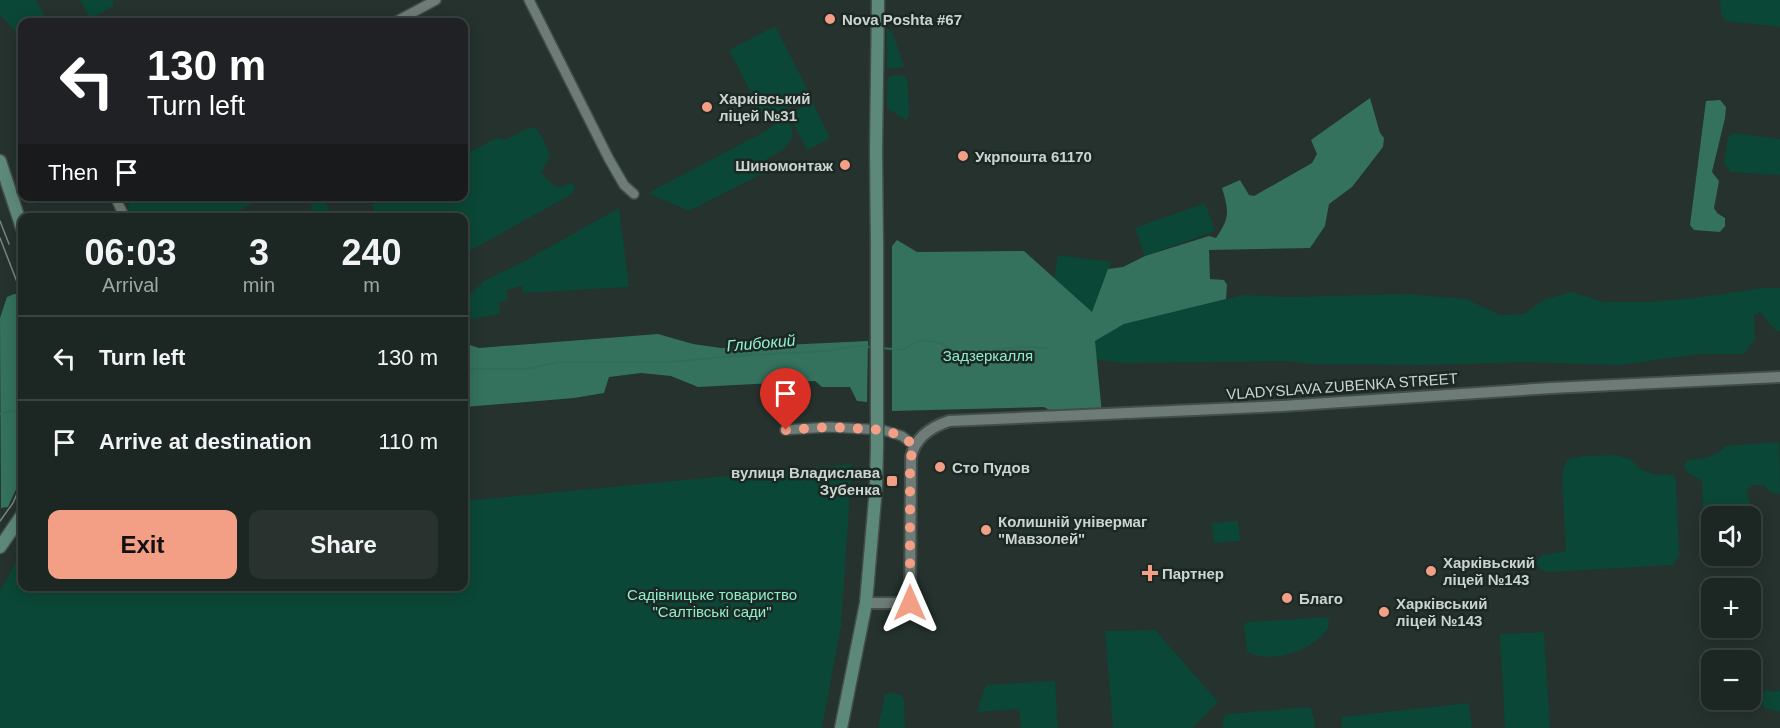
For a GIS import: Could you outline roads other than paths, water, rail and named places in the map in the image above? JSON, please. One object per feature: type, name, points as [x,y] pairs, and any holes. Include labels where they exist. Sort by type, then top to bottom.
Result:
[{"type":"main road","points":[[841,728],[866,603],[876,487],[878,0]]},
{"type":"main road","points":[[0,161],[18,216]]},
{"type":"main road","points":[[0,547],[18,521]]},
{"type":"street","points":[[402,18],[436,0]]},
{"type":"street","points":[[529,0],[609,159],[624,185],[634,194]]},
{"type":"street","name":"VLADYSLAVA ZUBENKA STREET","points":[[915,446],[921,436],[930,429],[949,421],[1282,406],[1551,388],[1780,377]]},
{"type":"street","points":[[786,430],[829,427],[883,430],[902,436],[915,446],[910,465],[910,603],[866,603]]},
{"type":"waterway","name":"Глибокий","points":[[882,348],[902,350],[920,340],[942,343],[962,362],[970,363],[980,361],[992,352],[1003,349],[1047,348]]},
{"type":"waterway","name":"Глибокий","points":[[468,369],[526,369],[559,362],[671,362],[826,351],[858,346],[873,347]]},
{"type":"waterway","name":"Глибокий","points":[[0,414],[18,410]]},
{"type":"tram line","points":[[0,221],[9,244]]},
{"type":"tram line","points":[[0,238],[18,285]]},
{"type":"tram line","points":[[0,521],[18,491]]},
{"type":"place","name":"Nova Poshta #67","points":[[830,19]]},
{"type":"place","name":"Харківський ліцей №31","points":[[707,107]]},
{"type":"place","name":"Укрпошта 61170","points":[[963,156]]},
{"type":"place","name":"Шиномонтаж","points":[[845,165]]},
{"type":"place","name":"Сто Пудов","points":[[940,467]]},
{"type":"place","name":"вулиця Владислава Зубенка","points":[[892,481]]},
{"type":"place","name":"Колишній універмаг \"Мавзолей\"","points":[[986,530]]},
{"type":"place","name":"Харківьский ліцей №143","points":[[1431,571]]},
{"type":"place","name":"Партнер","points":[[1150,573]]},
{"type":"place","name":"Благо","points":[[1287,598]]},
{"type":"place","name":"Харківський ліцей №143","points":[[1384,612]]},
{"type":"park label","name":"Задзеркалля","points":[[988,355]]},
{"type":"park label","name":"Садівницьке товариство \"Салтівські сади\"","points":[[712,602]]}]
